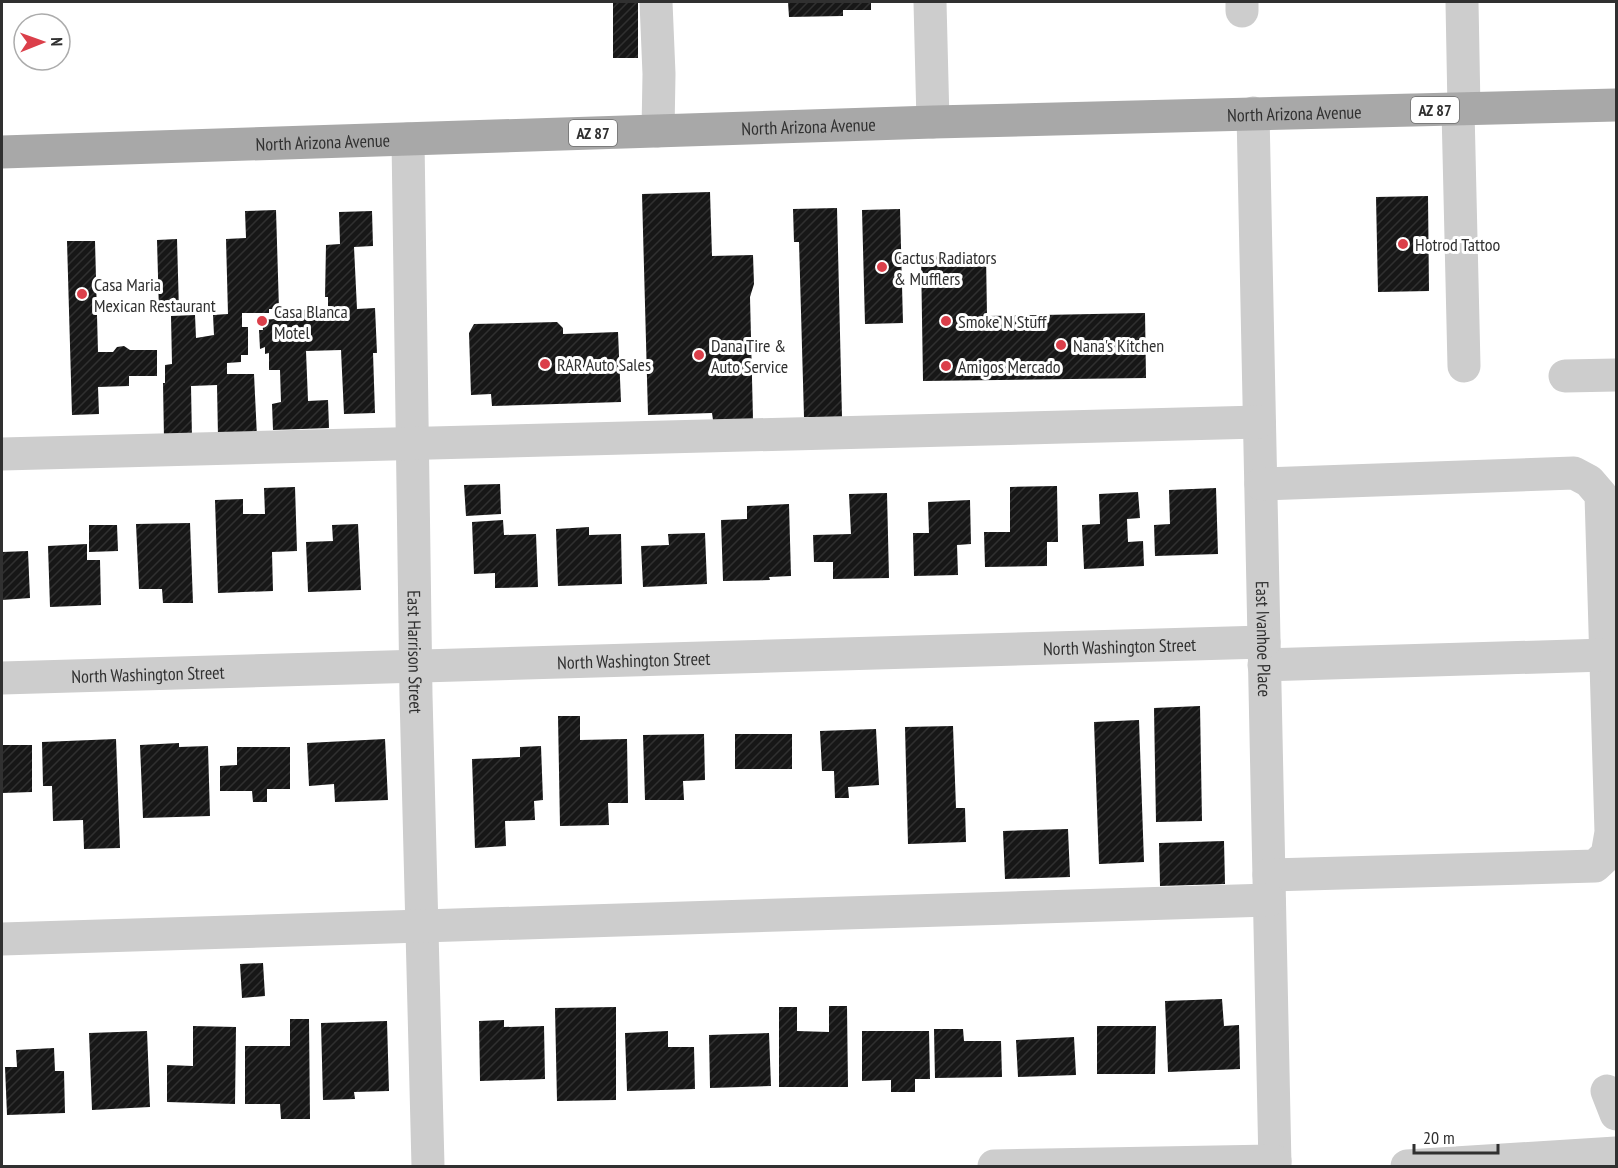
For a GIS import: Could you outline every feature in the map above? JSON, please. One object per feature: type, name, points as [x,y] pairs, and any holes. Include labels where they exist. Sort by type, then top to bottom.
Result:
[{"type":"main road","name":"North Arizona Avenue","points":[[2,152],[933,122],[1617,105]]},
{"type":"street","points":[[656,2],[659,74],[658,131]]},
{"type":"street","points":[[930,2],[933,122]]},
{"type":"street","points":[[1462,2],[1464,366]]},
{"type":"street","name":"East Ivanhoe Place","points":[[1253,113],[1275,1164]]},
{"type":"street","name":"East Harrison Street","points":[[408,138],[416,666],[428,1167]]},
{"type":"street","points":[[1564,376],[1617,375]]},
{"type":"street","points":[[2,454],[1259,422]]},
{"type":"street","points":[[2,939],[422,926],[1269,887],[1595,866],[1608,855],[1611,832],[1601,495],[1589,481],[1574,473],[1261,484]]},
{"type":"street","name":"North Washington Street","points":[[2,678],[416,666],[1264,654],[1606,655]]},
{"type":"street","points":[[1407,1167],[1617,1153]]},
{"type":"street","points":[[994,1167],[1275,1164]]},
{"type":"building","points":[[613,2],[638,2],[638,58],[613,58]]},
{"type":"building","points":[[788,2],[871,2],[871,10],[843,10],[843,16],[789,17]]},
{"type":"building","name":"Dana Tire & Auto Service","points":[[710,192],[712,256],[753,255],[754,284],[750,297],[753,419],[713,420],[712,413],[648,415],[642,194]]},
{"type":"building","name":"Hotrod Tattoo","points":[[1428,196],[1429,291],[1378,292],[1376,197]]},
{"type":"building","points":[[837,208],[842,417],[804,417],[799,242],[794,242],[793,209]]},
{"type":"building","name":"Cactus Radiators & Mufflers","points":[[900,209],[903,323],[865,324],[862,210]]},
{"type":"building","points":[[276,210],[279,309],[269,309],[269,313],[242,313],[242,327],[248,327],[248,355],[241,355],[241,362],[227,363],[227,374],[254,374],[257,437],[218,437],[217,385],[191,386],[192,439],[164,439],[163,383],[165,383],[165,365],[172,364],[171,316],[195,315],[196,338],[214,335],[213,315],[228,314],[226,239],[246,238],[245,211]]},
{"type":"building","points":[[372,211],[373,246],[354,247],[357,309],[375,308],[377,353],[373,353],[375,413],[344,414],[341,350],[306,351],[308,401],[328,400],[329,428],[273,430],[272,404],[281,402],[280,370],[269,370],[269,353],[265,354],[265,347],[260,349],[259,330],[263,330],[262,320],[274,319],[274,311],[328,309],[328,297],[325,297],[326,245],[340,244],[339,212]]},
{"type":"building","points":[[177,239],[179,311],[159,312],[157,240]]},
{"type":"building","name":"Casa Maria Mexican Restaurant","points":[[67,241],[95,241],[98,352],[113,352],[117,347],[124,346],[130,350],[157,350],[157,376],[129,376],[129,386],[98,387],[99,414],[72,415]]},
{"type":"building","points":[[986,255],[987,316],[1145,313],[1146,378],[923,381],[921,256]]},
{"type":"building","name":"RAR Auto Sales","points":[[557,322],[563,328],[563,334],[618,332],[621,402],[492,406],[491,394],[471,395],[469,333],[474,324]]},
{"type":"building","points":[[500,484],[501,514],[466,516],[464,485]]},
{"type":"building","points":[[1057,486],[1058,542],[1047,542],[1047,566],[985,567],[984,532],[1010,532],[1010,487]]},
{"type":"building","points":[[295,487],[297,551],[272,552],[273,591],[218,593],[215,500],[243,499],[243,514],[265,514],[264,488]]},
{"type":"building","points":[[1216,488],[1218,554],[1155,556],[1154,525],[1170,524],[1169,490]]},
{"type":"building","points":[[1138,492],[1140,518],[1127,519],[1128,542],[1143,541],[1144,566],[1084,569],[1082,525],[1100,524],[1099,494]]},
{"type":"building","points":[[887,493],[889,578],[833,579],[833,562],[814,562],[813,535],[851,534],[849,494]]},
{"type":"building","points":[[970,500],[971,544],[957,545],[958,575],[914,576],[913,533],[929,533],[928,502]]},
{"type":"building","points":[[789,504],[791,576],[769,577],[770,580],[723,581],[721,520],[747,519],[747,506]]},
{"type":"building","points":[[503,520],[504,535],[536,534],[538,587],[495,588],[495,573],[474,574],[472,522]]},
{"type":"building","points":[[190,523],[193,603],[163,603],[162,589],[139,589],[136,524]]},
{"type":"building","points":[[358,524],[361,590],[308,592],[306,542],[333,541],[332,525]]},
{"type":"building","points":[[89,525],[117,525],[118,551],[89,552]]},
{"type":"building","points":[[589,527],[589,535],[621,534],[622,584],[558,586],[556,529]]},
{"type":"building","points":[[705,533],[707,584],[643,587],[641,546],[669,545],[668,534]]},
{"type":"building","points":[[87,544],[87,560],[100,560],[101,605],[50,607],[48,546]]},
{"type":"building","points":[[28,551],[30,598],[2,600],[2,552]]},
{"type":"building","points":[[1200,706],[1202,821],[1156,822],[1154,708]]},
{"type":"building","points":[[558,716],[580,716],[580,740],[627,739],[628,803],[608,803],[609,825],[560,826]]},
{"type":"building","points":[[1139,720],[1144,862],[1099,864],[1094,722]]},
{"type":"building","points":[[953,726],[956,808],[965,808],[966,842],[908,844],[905,727]]},
{"type":"building","points":[[876,729],[879,785],[848,787],[849,798],[835,798],[834,771],[822,771],[820,731]]},
{"type":"building","points":[[704,734],[705,780],[683,781],[684,800],[645,800],[643,735]]},
{"type":"building","points":[[735,734],[792,734],[792,769],[735,769]]},
{"type":"building","points":[[116,739],[120,848],[84,849],[83,820],[53,821],[52,786],[43,786],[42,742]]},
{"type":"building","points":[[385,739],[388,800],[335,802],[334,784],[309,786],[307,743]]},
{"type":"building","points":[[179,743],[179,747],[208,746],[210,816],[143,818],[140,745]]},
{"type":"building","points":[[2,745],[32,745],[32,792],[2,793]]},
{"type":"building","points":[[541,746],[543,800],[534,801],[535,820],[505,821],[506,846],[475,848],[472,759],[520,757],[520,747]]},
{"type":"building","points":[[237,747],[290,747],[290,789],[267,789],[267,802],[253,802],[252,791],[220,791],[220,766],[237,765]]},
{"type":"building","points":[[1068,829],[1070,877],[1005,879],[1003,831]]},
{"type":"building","points":[[1224,841],[1225,884],[1160,886],[1159,843]]},
{"type":"building","points":[[263,963],[265,996],[242,998],[240,964]]},
{"type":"building","points":[[1222,999],[1224,1026],[1239,1025],[1240,1069],[1168,1072],[1165,1001]]},
{"type":"building","points":[[829,1006],[847,1006],[848,1087],[779,1087],[779,1007],[797,1007],[797,1031],[829,1032]]},
{"type":"building","points":[[616,1007],[616,1100],[557,1101],[555,1008]]},
{"type":"building","points":[[290,1019],[309,1019],[310,1119],[281,1119],[280,1104],[245,1104],[245,1046],[290,1046]]},
{"type":"building","points":[[504,1020],[504,1027],[544,1026],[545,1079],[480,1081],[479,1021]]},
{"type":"building","points":[[387,1021],[389,1091],[354,1092],[355,1099],[323,1100],[321,1023]]},
{"type":"building","points":[[193,1026],[236,1027],[235,1104],[167,1102],[167,1065],[193,1066]]},
{"type":"building","points":[[1097,1026],[1156,1026],[1155,1074],[1097,1074]]},
{"type":"building","points":[[934,1029],[963,1029],[964,1041],[1001,1041],[1002,1077],[935,1078]]},
{"type":"building","points":[[147,1031],[150,1107],[92,1110],[89,1033]]},
{"type":"building","points":[[668,1031],[668,1047],[694,1047],[695,1089],[627,1091],[625,1033]]},
{"type":"building","points":[[862,1031],[929,1031],[930,1079],[915,1079],[915,1092],[891,1092],[891,1080],[862,1081]]},
{"type":"building","points":[[769,1033],[771,1086],[710,1088],[709,1035]]},
{"type":"building","points":[[1074,1037],[1076,1075],[1018,1077],[1016,1040]]},
{"type":"building","points":[[54,1048],[55,1071],[64,1071],[65,1113],[7,1115],[5,1067],[17,1067],[16,1050]]},
{"type":"place","name":"Hotrod Tattoo","points":[[1403,244]]},
{"type":"place","name":"Cactus Radiators & Mufflers","points":[[882,267]]},
{"type":"place","name":"Casa Maria Mexican Restaurant","points":[[82,294]]},
{"type":"place","name":"Casa Blanca Motel","points":[[262,321]]},
{"type":"place","name":"Smoke N Stuff","points":[[946,321]]},
{"type":"place","name":"Nana's Kitchen","points":[[1061,345]]},
{"type":"place","name":"Dana Tire & Auto Service","points":[[699,355]]},
{"type":"place","name":"RAR Auto Sales","points":[[545,364]]},
{"type":"place","name":"Amigos Mercado","points":[[946,366]]}]
